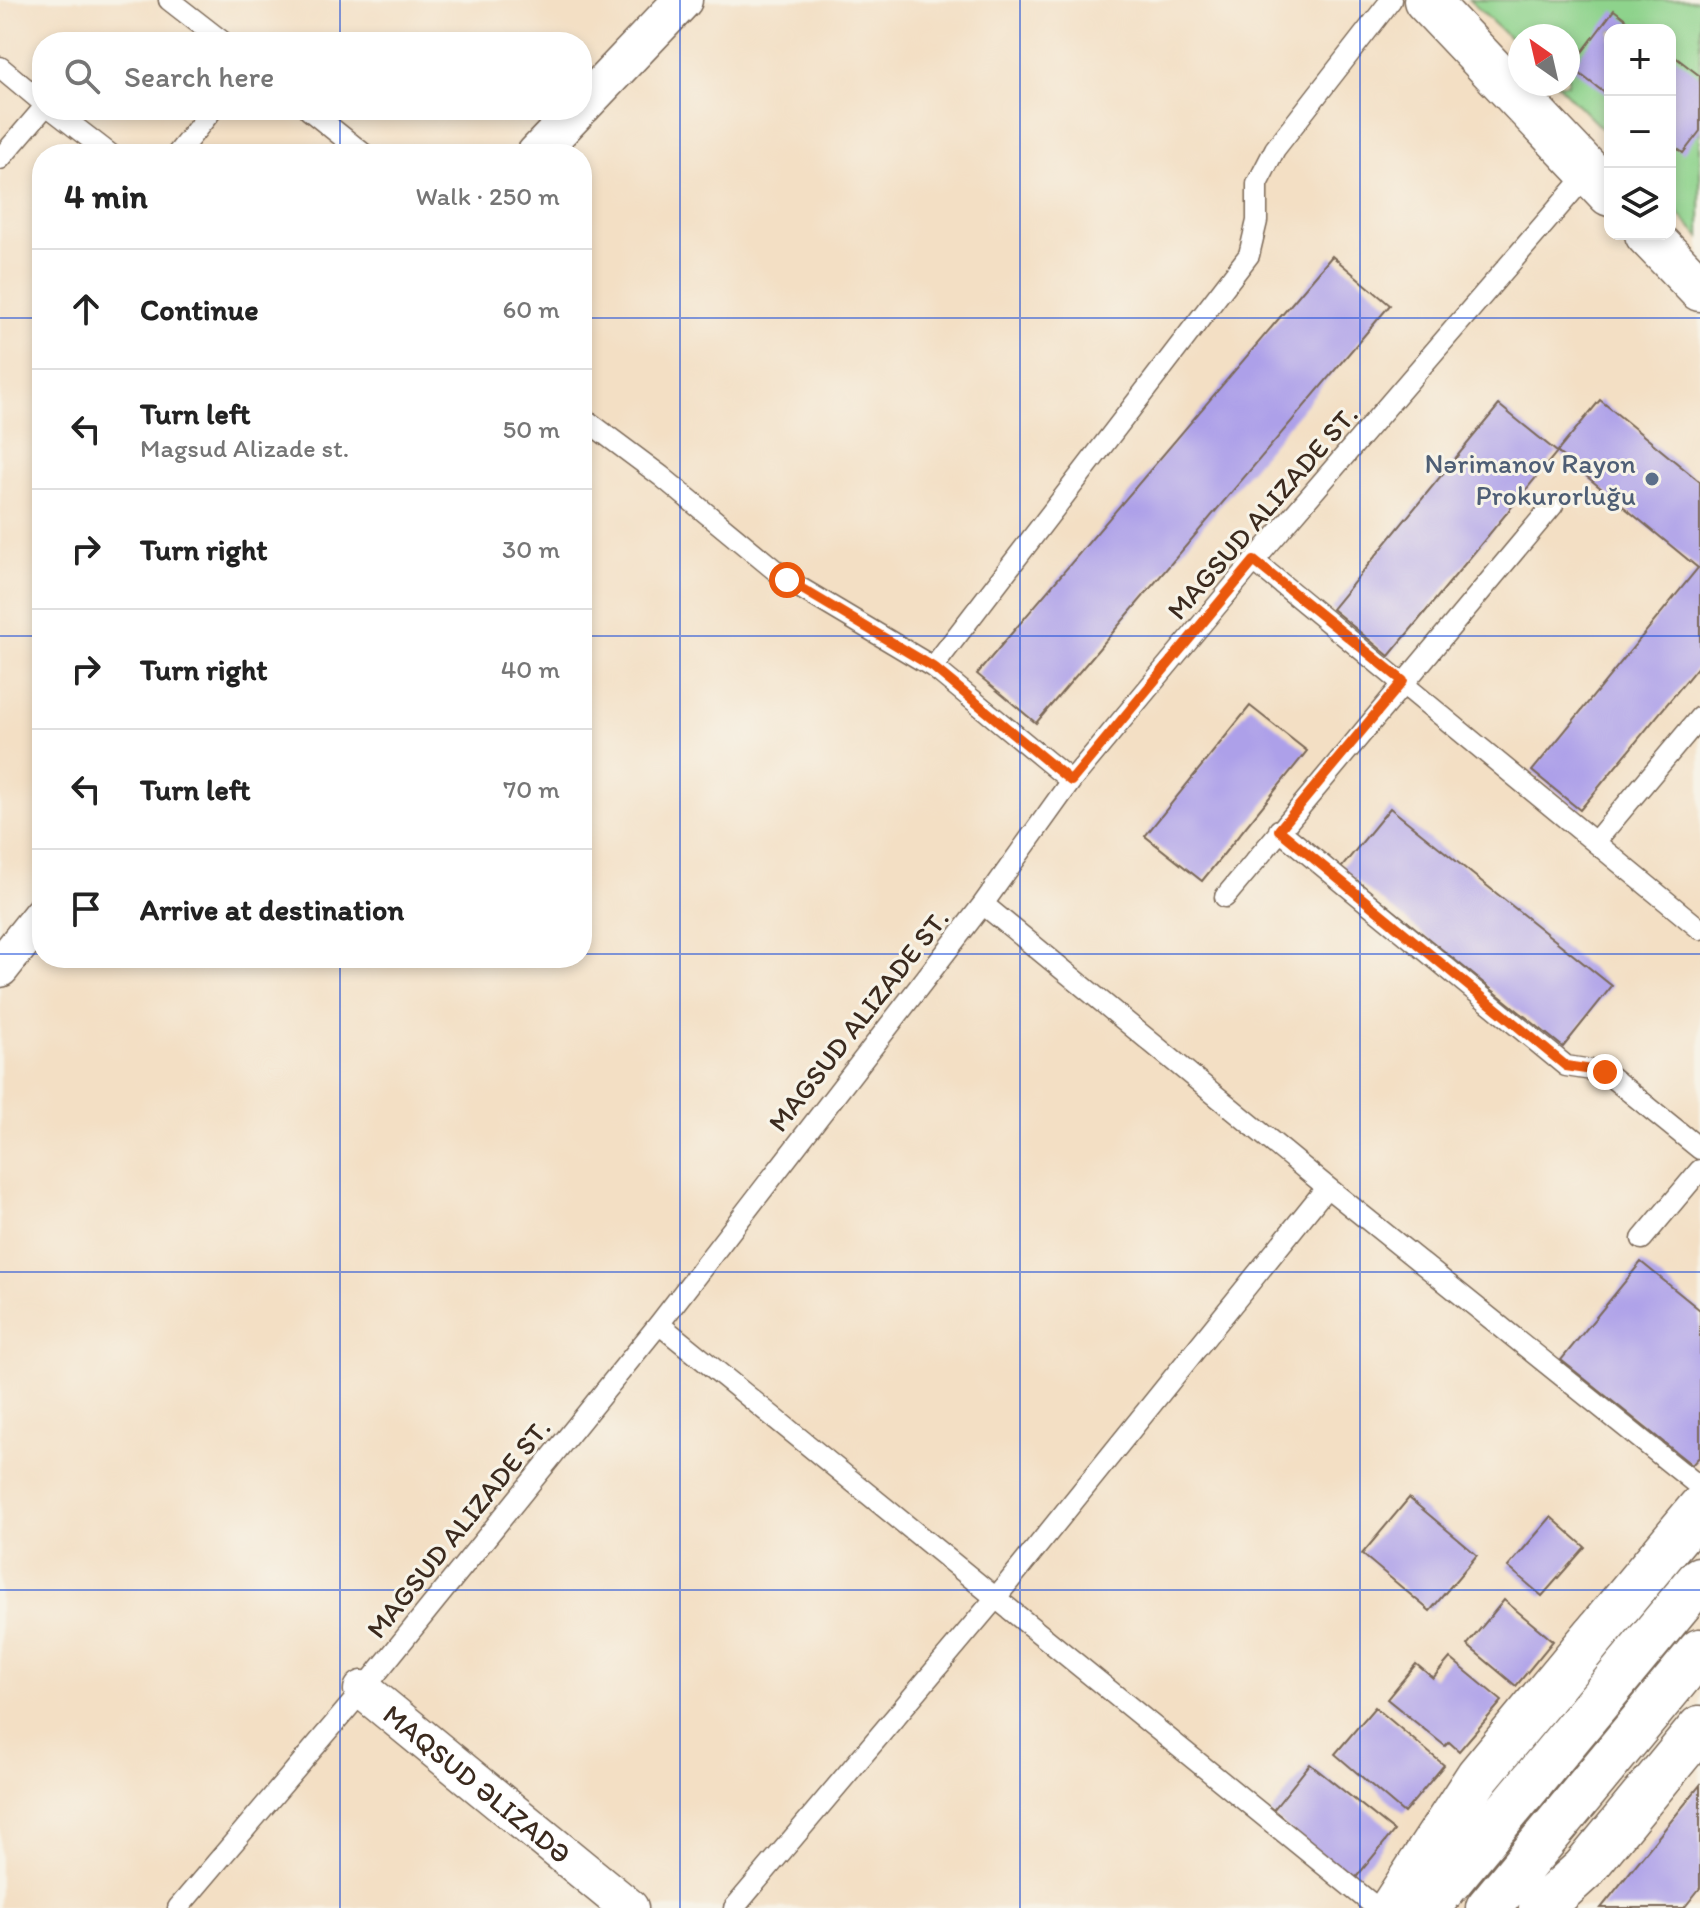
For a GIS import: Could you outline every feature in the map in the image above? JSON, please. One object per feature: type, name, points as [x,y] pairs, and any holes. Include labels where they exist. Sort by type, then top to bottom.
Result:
[{"type":"main road","points":[[1426,0],[1600,183]]},
{"type":"main road","points":[[1653,240],[1700,289]]},
{"type":"main road","points":[[1392,1908],[1478,1776],[1700,1508]]},
{"type":"main road","points":[[1427,1908],[1700,1579]]},
{"type":"main road","points":[[1488,1908],[1700,1651]]},
{"type":"main road","points":[[1541,1908],[1584,1869],[1700,1728]]},
{"type":"street","points":[[592,96],[683,0]]},
{"type":"street","points":[[546,144],[568,120]]},
{"type":"street","points":[[0,968],[32,928]]},
{"type":"street","name":"MAQSUD ƏLIZADƏ","points":[[363,1690],[629,1908]]},
{"type":"lane","points":[[169,0],[210,32]]},
{"type":"lane","points":[[933,667],[1249,255],[1257,221],[1257,184],[1275,149],[1391,0]]},
{"type":"lane","points":[[0,67],[32,94]]},
{"type":"lane","points":[[0,159],[33,120]]},
{"type":"lane","points":[[66,120],[97,144]]},
{"type":"lane","points":[[185,144],[204,120]]},
{"type":"lane","points":[[322,120],[352,144]]},
{"type":"lane","name":"MAGSUD ALIZADE ST.","points":[[178,1908],[363,1690],[659,1324],[983,904],[1071,781],[1254,561],[1600,183]]},
{"type":"lane","points":[[592,424],[661,476],[787,580],[933,667],[1071,781]]},
{"type":"lane","points":[[1225,897],[1553,505]]},
{"type":"lane","points":[[1254,561],[1700,929]]},
{"type":"lane","points":[[1595,842],[1700,717]]},
{"type":"lane","points":[[1279,830],[1566,1066],[1605,1072],[1700,1149]]},
{"type":"lane","points":[[983,904],[1327,1187],[1700,1487]]},
{"type":"lane","points":[[1642,1239],[1700,1170]]},
{"type":"lane","points":[[734,1908],[994,1600],[1327,1187]]},
{"type":"lane","points":[[659,1324],[994,1600],[1377,1908]]},
{"type":"green space","points":[[1469,0],[1700,0],[1700,237],[1676,211],[1676,24],[1604,24],[1604,131],[1569,96],[1580,96],[1580,24],[1508,24],[1508,37]]},
{"type":"building","points":[[1614,10],[1632,24],[1604,24],[1604,92],[1580,74],[1580,55]]},
{"type":"building","points":[[1676,58],[1700,76],[1700,131],[1683,153],[1676,148]]},
{"type":"building","points":[[1332,256],[1390,305],[1036,723],[977,674]]},
{"type":"building","points":[[1600,400],[1700,482],[1700,664],[1580,810],[1532,771],[1698,568],[1557,452]]},
{"type":"building","points":[[1499,405],[1557,452],[1389,656],[1332,609]]},
{"type":"building","points":[[1250,706],[1307,751],[1202,881],[1145,836]]},
{"type":"building","points":[[1390,808],[1612,986],[1563,1047],[1341,868]]},
{"type":"building","points":[[1641,1262],[1700,1310],[1700,1456],[1692,1465],[1561,1360]]},
{"type":"building","points":[[1409,1498],[1477,1555],[1430,1611],[1362,1554]]},
{"type":"building","points":[[1551,1517],[1585,1547],[1542,1596],[1508,1567]]},
{"type":"building","points":[[1504,1600],[1553,1641],[1516,1686],[1467,1645]]},
{"type":"building","points":[[1450,1658],[1502,1701],[1459,1751],[1449,1742],[1445,1746],[1387,1699],[1416,1664],[1433,1678]]},
{"type":"building","points":[[1375,1707],[1444,1765],[1404,1813],[1335,1754]]},
{"type":"building","points":[[1310,1764],[1394,1831],[1353,1881],[1270,1814]]},
{"type":"building","points":[[1700,1785],[1700,1888],[1684,1908],[1601,1908]]},
{"type":"place","name":"Nərimanov Rayon Prokurorluğu","points":[[1652,479]]},
{"type":"route","points":[[787,580],[933,667],[1071,781],[1254,561],[1403,681],[1279,830],[1566,1066],[1605,1072]]}]
